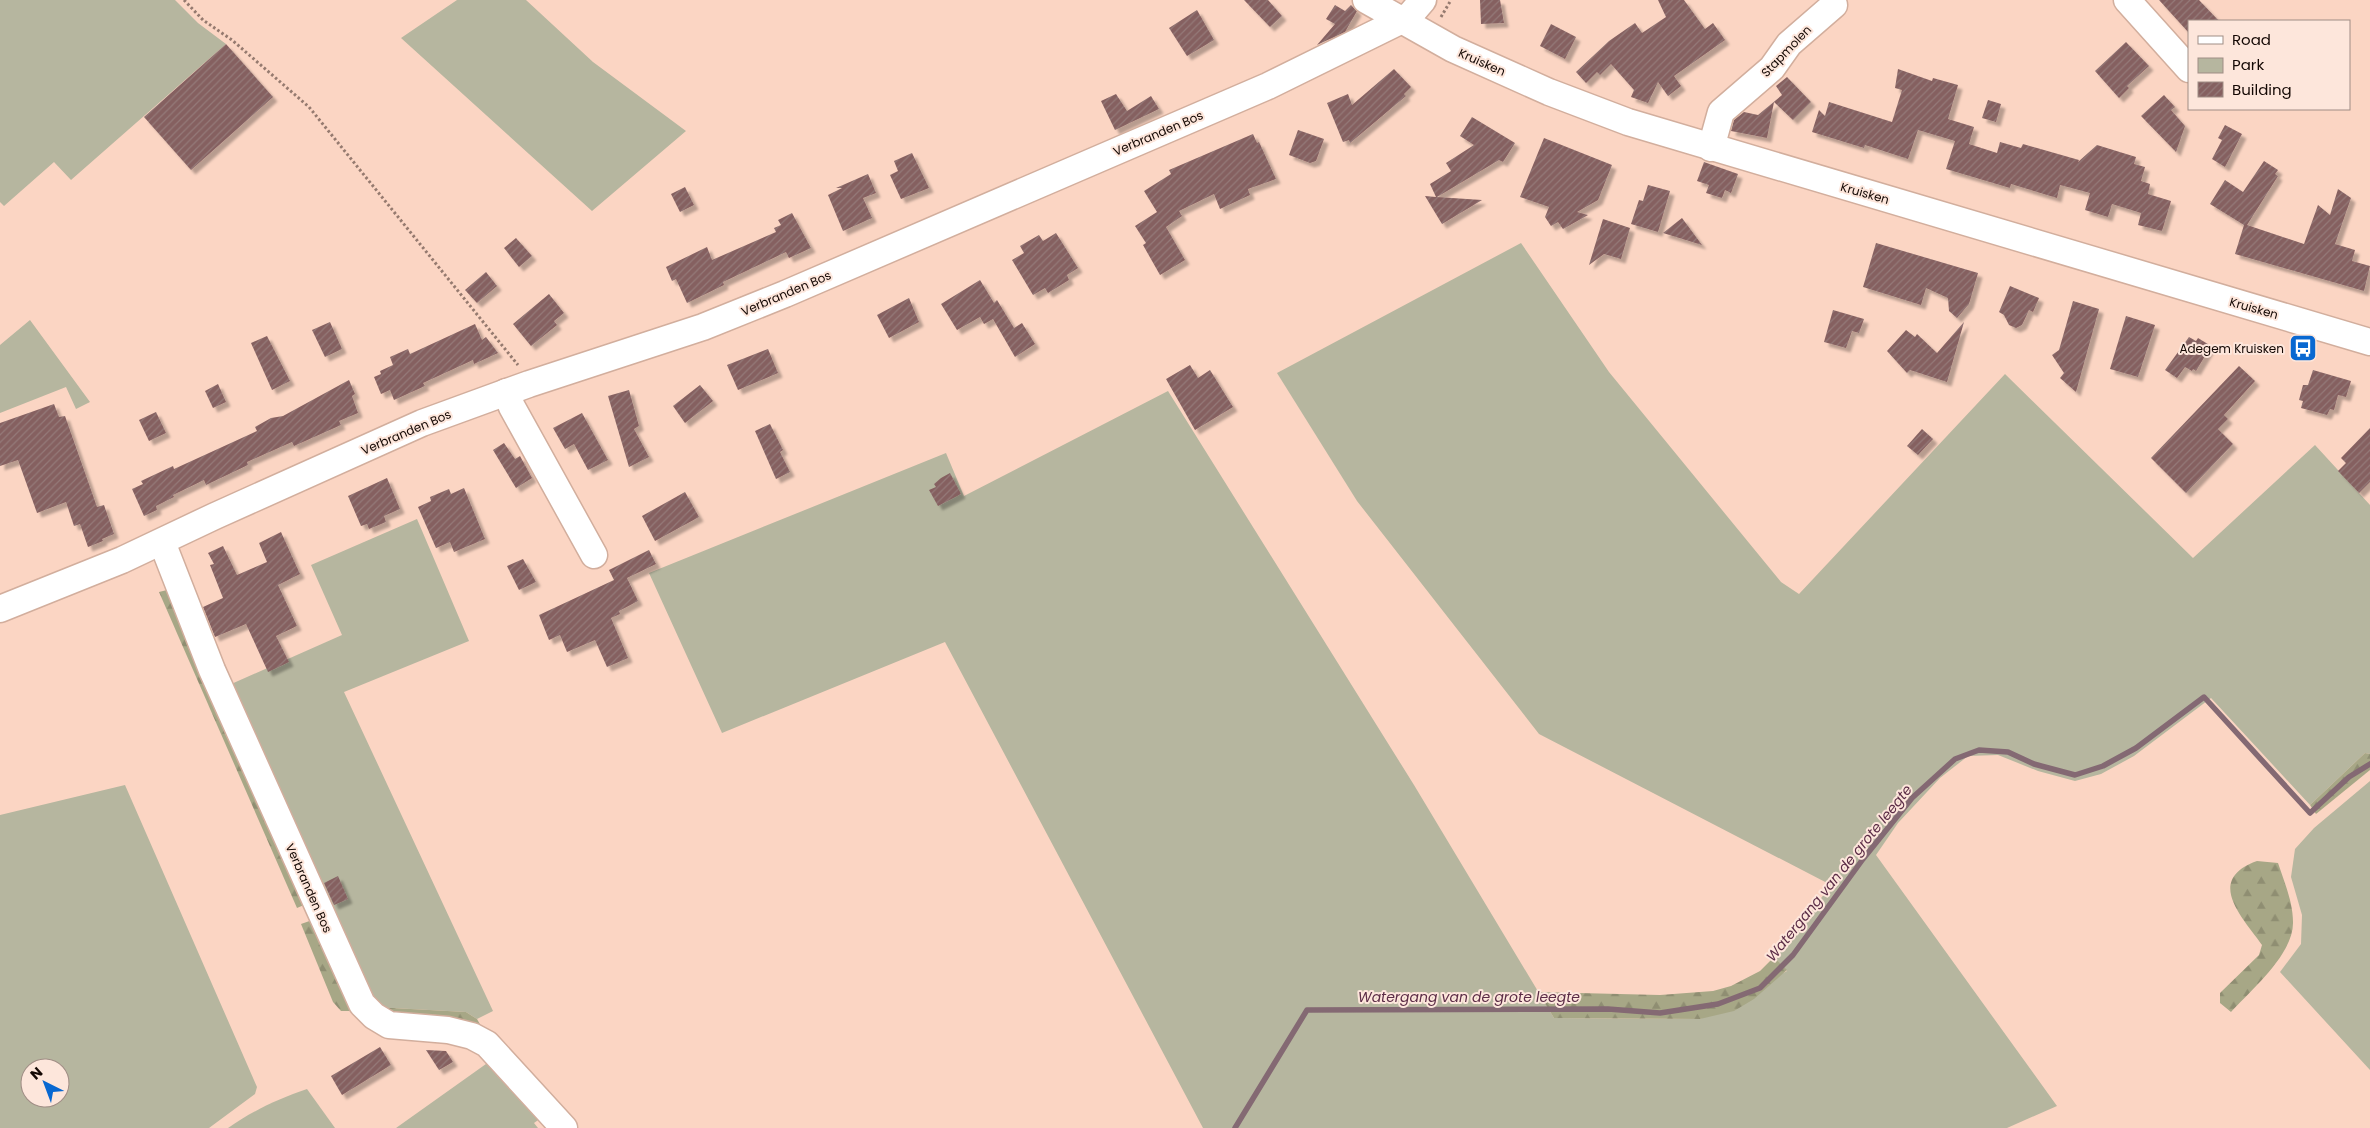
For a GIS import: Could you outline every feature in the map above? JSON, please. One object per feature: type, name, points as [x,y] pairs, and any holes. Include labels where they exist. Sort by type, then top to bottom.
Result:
[{"type":"street","name":"Kruisken","points":[[1366,0],[1453,50],[1549,92],[1628,122],[2370,342]]},
{"type":"street","points":[[1402,20],[1411,14],[1423,0]]},
{"type":"street","points":[[2127,0],[2188,68]]},
{"type":"street","name":"Stapmolen","points":[[1711,148],[1720,112],[1772,68],[1789,44],[1837,8]]},
{"type":"street","name":"Verbranden Bos","points":[[0,609],[122,560],[422,423],[518,388],[703,327],[785,294],[1268,86],[1402,20]]},
{"type":"street","points":[[518,388],[512,407],[594,555]]},
{"type":"street","name":"Verbranden Bos","points":[[162,542],[212,670],[362,1004],[374,1016],[389,1025],[448,1030],[472,1036],[487,1044],[564,1128]]},
{"type":"path","points":[[184,0],[203,20],[232,40],[308,107],[527,377],[518,388]]},
{"type":"green space","points":[[0,0],[175,0],[198,23],[226,44],[71,180],[54,162],[4,206],[0,202]]},
{"type":"green space","points":[[457,0],[526,0],[593,62],[686,131],[592,211],[401,38]]},
{"type":"green space","points":[[1521,243],[1609,372],[1781,582],[1799,594],[2005,374],[2193,558],[2315,445],[2370,505],[2370,754],[2365,753],[2310,805],[2211,698],[2134,756],[2101,774],[2075,781],[2038,771],[1998,755],[1968,756],[1940,778],[1898,823],[1876,855],[2057,1106],[2007,1128],[1203,1128],[945,642],[722,733],[649,573],[946,453],[964,496],[1168,391],[1414,785],[1554,1018],[1700,1019],[1787,971],[1774,957],[1785,946],[1831,885],[1539,734],[1357,501],[1277,373]]},
{"type":"green space","points":[[30,320],[90,402],[76,409],[66,387],[0,413],[0,345]]},
{"type":"green space","points":[[417,519],[469,641],[344,692],[493,1011],[477,1019],[466,1012],[374,1007],[229,685],[342,635],[311,565]]},
{"type":"green space","points":[[171,589],[311,902],[297,908],[159,592]]},
{"type":"green space","points":[[2365,753],[2370,754],[2370,770],[2316,814],[2310,805]]},
{"type":"green space","points":[[2370,781],[2370,1070],[2280,972],[2301,944],[2302,915],[2291,877],[2295,849],[2314,828]]},
{"type":"green space","points":[[125,785],[257,1087],[255,1094],[209,1128],[0,1128],[0,815]]},
{"type":"green space","points":[[2257,861],[2278,863],[2292,907],[2293,922],[2291,934],[2287,946],[2270,971],[2231,1012],[2220,1003],[2220,993],[2259,955],[2262,945],[2238,912],[2230,889],[2233,878],[2241,869]]},
{"type":"green space","points":[[318,918],[357,1006],[350,1011],[341,1011],[333,1002],[301,924]]},
{"type":"green space","points":[[1774,957],[1787,970],[1754,999],[1734,1011],[1700,1019],[1554,1018],[1538,992],[1660,995],[1713,991],[1731,986],[1760,971]]},
{"type":"green space","points":[[374,1007],[466,1012],[477,1019],[486,1035],[389,1022]]},
{"type":"green space","points":[[493,1059],[545,1115],[534,1123],[538,1128],[396,1128]]},
{"type":"green space","points":[[307,1089],[335,1128],[228,1128],[266,1106]]},
{"type":"building","points":[[1244,0],[1268,0],[1282,16],[1270,27]]},
{"type":"building","points":[[1480,0],[1500,0],[1504,23],[1481,24]]},
{"type":"building","points":[[1658,0],[1684,0],[1705,29],[1713,23],[1725,40],[1674,76],[1681,86],[1668,96],[1658,82],[1648,103],[1631,97],[1634,90],[1611,64],[1600,75],[1597,72],[1586,83],[1576,72],[1609,41],[1635,23],[1642,33],[1666,17]]},
{"type":"building","points":[[2159,0],[2199,0],[2218,20],[2188,20],[2188,32]]},
{"type":"building","points":[[1335,5],[1345,11],[1351,5],[1357,11],[1345,32],[1317,45],[1335,24],[1326,19]]},
{"type":"building","points":[[1197,10],[1214,40],[1187,56],[1169,28]]},
{"type":"building","points":[[1551,24],[1576,37],[1565,59],[1540,46]]},
{"type":"building","points":[[2126,42],[2149,66],[2127,86],[2129,88],[2119,98],[2095,71]]},
{"type":"building","points":[[226,44],[273,97],[191,170],[144,117]]},
{"type":"building","points":[[1394,69],[1411,87],[1404,94],[1406,96],[1350,143],[1349,140],[1343,142],[1327,103],[1348,94],[1352,105]]},
{"type":"building","points":[[1898,69],[1932,81],[1933,78],[1958,85],[1948,119],[1974,127],[1969,144],[1997,153],[2000,142],[2021,148],[2023,144],[2079,160],[2078,162],[2097,145],[2136,157],[2134,164],[2145,167],[2141,181],[2150,184],[2148,194],[2171,201],[2162,231],[2138,225],[2141,213],[2112,204],[2108,217],[2085,210],[2090,193],[2060,185],[2057,198],[2011,184],[2010,188],[1946,169],[1955,141],[1918,130],[1908,159],[1865,145],[1864,148],[1812,132],[1819,110],[1825,116],[1829,102],[1892,122],[1902,90],[1895,88]]},
{"type":"building","points":[[1787,77],[1811,102],[1793,120],[1774,102],[1767,138],[1731,131],[1734,120],[1744,112],[1758,115],[1782,95],[1776,86]]},
{"type":"building","points":[[1116,94],[1127,111],[1151,96],[1159,109],[1115,130],[1101,101]]},
{"type":"building","points":[[2164,95],[2175,107],[2171,110],[2185,126],[2176,152],[2141,116]]},
{"type":"building","points":[[1988,100],[2001,104],[1996,122],[1982,118]]},
{"type":"building","points":[[1472,117],[1515,143],[1503,162],[1499,160],[1437,197],[1482,200],[1442,224],[1425,196],[1436,197],[1430,184],[1451,171],[1446,163],[1474,145],[1460,136]]},
{"type":"building","points":[[2225,125],[2242,134],[2225,167],[2212,159],[2222,140],[2218,138]]},
{"type":"building","points":[[1298,130],[1324,139],[1316,161],[1310,163],[1289,155]]},
{"type":"building","points":[[1253,134],[1257,143],[1259,142],[1276,179],[1248,189],[1250,195],[1220,209],[1214,194],[1179,211],[1182,216],[1166,227],[1185,260],[1160,275],[1143,245],[1146,243],[1135,226],[1157,212],[1144,191],[1171,174],[1169,170]]},
{"type":"building","points":[[1544,138],[1612,165],[1598,200],[1577,212],[1588,215],[1563,229],[1558,222],[1551,226],[1545,217],[1549,207],[1520,197]]},
{"type":"building","points":[[912,153],[929,188],[901,199],[890,175],[898,171],[894,161]]},
{"type":"building","points":[[2264,161],[2278,170],[2275,174],[2278,176],[2247,225],[2304,244],[2318,205],[2330,215],[2338,189],[2351,198],[2335,244],[2355,250],[2352,261],[2370,266],[2364,291],[2235,254],[2244,225],[2210,204],[2225,180],[2243,192]]},
{"type":"building","points":[[1704,162],[1738,174],[1731,193],[1725,190],[1722,198],[1706,193],[1709,185],[1697,181]]},
{"type":"building","points":[[868,174],[876,193],[863,198],[872,218],[843,231],[828,195],[842,188],[836,188]]},
{"type":"building","points":[[1648,185],[1670,191],[1658,232],[1631,224],[1639,200],[1643,201]]},
{"type":"building","points":[[685,187],[694,205],[680,212],[671,194]]},
{"type":"building","points":[[792,213],[811,248],[789,258],[786,252],[723,282],[724,285],[687,303],[676,279],[672,281],[666,267],[707,247],[712,260],[776,232],[774,228],[781,225],[778,220]]},
{"type":"building","points":[[1682,218],[1702,245],[1663,233]]},
{"type":"building","points":[[1603,219],[1630,228],[1621,259],[1604,254],[1589,265]]},
{"type":"building","points":[[1056,233],[1078,268],[1067,275],[1069,280],[1048,293],[1045,288],[1033,295],[1012,260],[1024,253],[1020,246],[1039,235],[1043,241]]},
{"type":"building","points":[[516,238],[532,256],[519,267],[504,248]]},
{"type":"building","points":[[1876,243],[1978,273],[1969,304],[1957,318],[1949,311],[1948,298],[1926,288],[1921,305],[1863,287]]},
{"type":"building","points":[[486,272],[497,286],[477,303],[465,290]]},
{"type":"building","points":[[980,280],[994,303],[997,300],[1014,328],[1022,323],[1035,344],[1015,357],[993,319],[984,324],[980,317],[957,330],[941,304]]},
{"type":"building","points":[[2010,286],[2039,298],[2033,312],[2029,310],[2022,325],[2016,328],[2009,325],[2004,315],[1999,312]]},
{"type":"building","points":[[549,294],[564,313],[554,321],[557,325],[531,346],[513,324]]},
{"type":"building","points":[[909,298],[919,322],[889,338],[877,315]]},
{"type":"building","points":[[2073,301],[2099,309],[2076,392],[2060,378],[2064,373],[2052,355],[2059,350]]},
{"type":"building","points":[[1833,310],[1864,319],[1859,333],[1852,331],[1846,348],[1824,342]]},
{"type":"building","points":[[2126,316],[2155,325],[2138,377],[2110,369]]},
{"type":"building","points":[[330,322],[342,349],[325,357],[312,330]]},
{"type":"building","points":[[1964,322],[1947,382],[1910,370],[1907,373],[1887,351],[1906,330],[1915,337],[1917,334],[1937,353]]},
{"type":"building","points":[[475,324],[482,340],[486,337],[498,353],[474,364],[473,360],[423,383],[425,386],[394,400],[390,390],[381,394],[374,377],[381,374],[380,371],[393,365],[390,357],[408,349],[410,354]]},
{"type":"building","points":[[267,336],[290,381],[272,390],[251,343]]},
{"type":"building","points":[[2189,337],[2196,341],[2198,338],[2211,346],[2196,371],[2185,367],[2177,378],[2165,370]]},
{"type":"building","points":[[768,349],[778,373],[738,390],[727,365]]},
{"type":"building","points":[[1190,365],[1198,378],[1210,370],[1233,407],[1195,430],[1166,379]]},
{"type":"building","points":[[2239,366],[2255,381],[2224,415],[2228,419],[2218,429],[2233,444],[2186,493],[2151,458]]},
{"type":"building","points":[[2313,370],[2351,381],[2346,397],[2338,395],[2334,410],[2330,409],[2327,415],[2301,408],[2303,401],[2299,400],[2303,385],[2308,385]]},
{"type":"building","points":[[349,380],[355,394],[352,396],[358,413],[339,421],[341,425],[294,446],[292,442],[247,462],[248,465],[206,485],[204,480],[173,495],[174,497],[156,506],[157,510],[144,516],[132,489],[143,484],[141,481],[173,466],[174,469],[257,431],[255,427],[271,418],[283,416]]},
{"type":"building","points":[[218,384],[226,402],[213,408],[205,391]]},
{"type":"building","points":[[700,385],[713,401],[685,423],[673,406]]},
{"type":"building","points":[[629,390],[639,426],[634,429],[649,457],[629,467],[608,396]]},
{"type":"building","points":[[54,404],[59,417],[65,416],[97,507],[104,505],[114,534],[88,547],[80,524],[74,526],[66,502],[37,513],[18,460],[0,466],[0,423]]},
{"type":"building","points":[[156,412],[166,433],[149,441],[139,420]]},
{"type":"building","points":[[582,413],[608,460],[588,470],[574,444],[565,449],[553,428]]},
{"type":"building","points":[[770,424],[783,450],[780,452],[790,472],[776,479],[755,431]]},
{"type":"building","points":[[2370,428],[2370,482],[2359,493],[2338,471],[2346,463],[2341,458]]},
{"type":"building","points":[[1922,429],[1933,439],[1918,455],[1907,446]]},
{"type":"building","points":[[504,443],[515,459],[520,456],[532,478],[516,488],[493,450]]},
{"type":"building","points":[[950,473],[961,494],[938,506],[929,490],[936,487],[934,484]]},
{"type":"building","points":[[387,478],[400,509],[384,516],[386,522],[369,529],[367,524],[361,526],[348,496]]},
{"type":"building","points":[[464,488],[485,539],[454,552],[450,542],[436,548],[418,507],[431,501],[430,497],[449,489],[451,494]]},
{"type":"building","points":[[685,492],[699,517],[655,541],[642,516]]},
{"type":"building","points":[[281,532],[300,574],[278,585],[297,626],[276,636],[289,662],[268,672],[246,624],[215,637],[203,607],[223,598],[210,565],[214,564],[208,553],[223,546],[237,575],[267,562],[259,543]]},
{"type":"building","points":[[649,550],[656,564],[627,578],[638,601],[619,611],[620,614],[611,618],[628,658],[607,667],[595,640],[567,652],[560,635],[549,640],[539,615],[614,580],[609,570]]},
{"type":"building","points":[[523,559],[536,582],[519,590],[507,566]]},
{"type":"building","points":[[338,876],[348,899],[334,905],[324,883]]},
{"type":"building","points":[[380,1047],[391,1065],[342,1095],[331,1076]]},
{"type":"building","points":[[426,1050],[446,1051],[453,1062],[439,1070]]},
{"type":"waterway","name":"Watergang van de grote leegte","points":[[1235,1128],[1307,1010],[1608,1009],[1660,1013],[1718,1004],[1760,988],[1793,955],[1863,859],[1912,798],[1955,759],[1979,750],[2008,752],[2034,764],[2075,775],[2103,766],[2136,748],[2204,697],[2310,813],[2349,777],[2370,764]]},
{"type":"place","name":"Adegem Kruisken","points":[[2303,348]]}]
